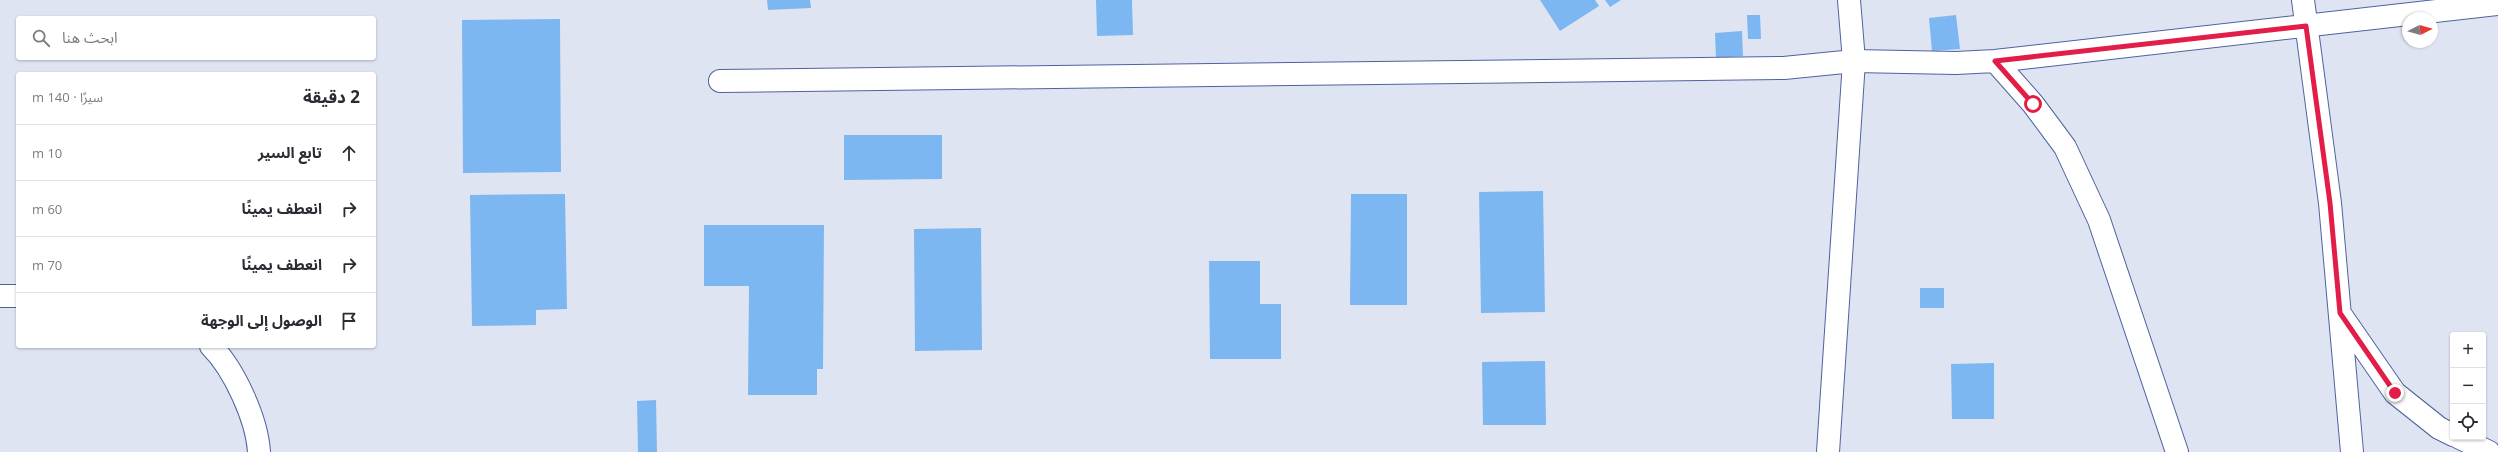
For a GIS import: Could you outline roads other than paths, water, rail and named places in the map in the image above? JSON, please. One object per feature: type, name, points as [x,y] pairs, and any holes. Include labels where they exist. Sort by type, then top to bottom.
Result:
[{"type":"street","points":[[1828,452],[1854,60],[1849,0]]},
{"type":"street","points":[[2303,0],[2330,203],[2352,452]]},
{"type":"street","points":[[720,82],[1784,68],[1854,60],[1956,63],[1995,61],[2498,4]]},
{"type":"street","points":[[1995,61],[2033,104],[2065,146],[2099,220],[2178,452]]},
{"type":"street","points":[[0,296],[16,296]]},
{"type":"street","points":[[2340,313],[2395,393],[2439,428],[2450,434]]},
{"type":"street","points":[[213,348],[219,353],[244,396],[259,452]]},
{"type":"street","points":[[2464,440],[2490,452]]}]
